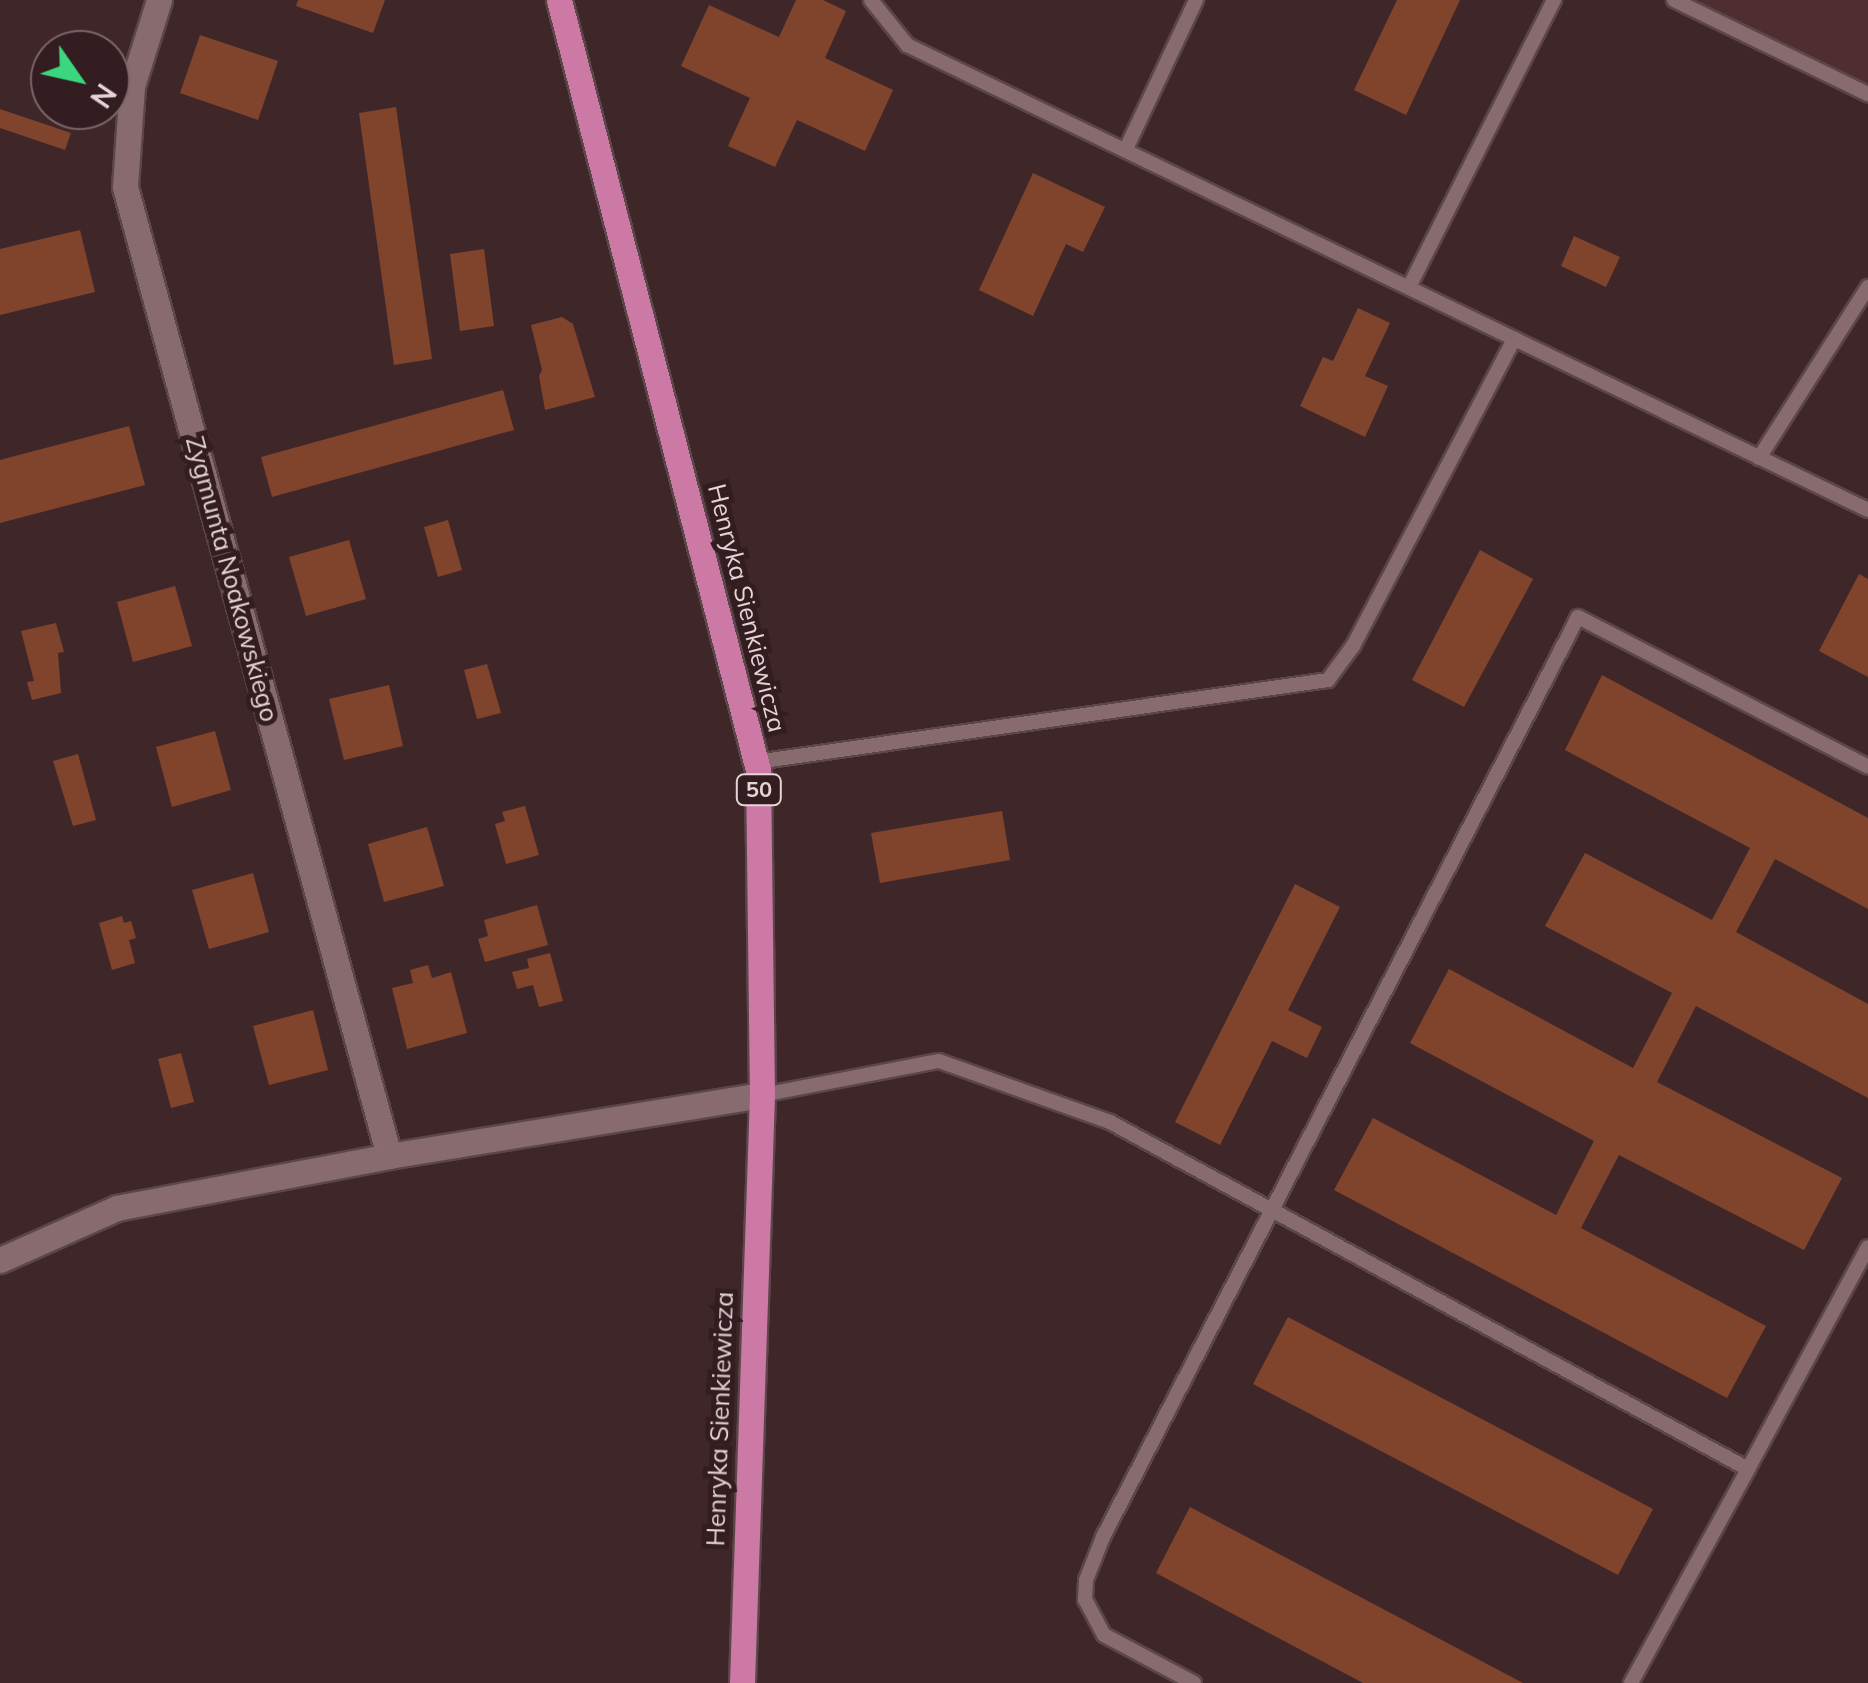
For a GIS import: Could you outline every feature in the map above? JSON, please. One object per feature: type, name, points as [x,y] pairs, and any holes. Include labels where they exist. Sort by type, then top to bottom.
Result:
[{"type":"main road","name":"Henryka Sienkiewicza","points":[[559,0],[756,762],[762,1095],[742,1683]]},
{"type":"street","name":"Zygmunta Noakowskiego","points":[[159,0],[132,86],[126,187],[389,1156]]},
{"type":"street","points":[[0,1260],[117,1208],[389,1156],[762,1095]]},
{"type":"lane","points":[[871,0],[907,45],[1868,510]]},
{"type":"lane","points":[[1126,149],[1196,0]]},
{"type":"lane","points":[[1409,288],[1554,0]]},
{"type":"lane","points":[[1674,0],[1868,94]]},
{"type":"lane","points":[[1759,458],[1868,287]]},
{"type":"lane","points":[[756,762],[1328,680],[1353,646],[1514,339]]},
{"type":"lane","points":[[1194,1683],[1104,1635],[1093,1622],[1085,1600],[1086,1580],[1102,1537],[1578,617],[1868,767]]},
{"type":"lane","points":[[762,1095],[939,1060],[1110,1122],[1748,1469]]},
{"type":"lane","points":[[1630,1683],[1868,1247]]},
{"type":"shaded area","points":[[1667,0],[1868,0],[1868,95]]},
{"type":"building","points":[[298,0],[385,0],[373,33],[296,6]]},
{"type":"building","points":[[796,0],[823,0],[846,11],[825,58],[893,90],[865,151],[797,120],[775,167],[728,146],[750,98],[681,66],[709,5],[779,37]]},
{"type":"building","points":[[1397,0],[1460,0],[1406,115],[1354,90]]},
{"type":"building","points":[[200,35],[278,61],[258,120],[180,93]]},
{"type":"building","points":[[396,107],[432,359],[394,365],[359,113]]},
{"type":"building","points":[[0,109],[30,119],[30,130],[71,133],[65,150],[0,128]]},
{"type":"building","points":[[1033,173],[1105,207],[1083,252],[1066,244],[1033,316],[979,290]]},
{"type":"building","points":[[80,230],[95,292],[0,315],[0,249]]},
{"type":"building","points":[[1574,236],[1620,257],[1606,287],[1561,266]]},
{"type":"building","points":[[484,249],[494,326],[460,331],[450,254]]},
{"type":"building","points":[[1358,308],[1390,323],[1365,376],[1388,386],[1365,437],[1300,406],[1323,357],[1333,361]]},
{"type":"building","points":[[562,317],[573,324],[595,397],[545,410],[539,376],[542,370],[531,325]]},
{"type":"building","points":[[503,390],[514,430],[272,497],[261,457]]},
{"type":"building","points":[[129,426],[145,485],[0,523],[0,460]]},
{"type":"building","points":[[448,520],[462,570],[438,577],[424,527]]},
{"type":"building","points":[[349,540],[366,599],[306,616],[289,557]]},
{"type":"building","points":[[1480,550],[1533,579],[1464,707],[1412,680]]},
{"type":"building","points":[[1859,574],[1868,579],[1868,677],[1819,651]]},
{"type":"building","points":[[175,586],[192,646],[133,662],[117,602]]},
{"type":"building","points":[[56,623],[64,652],[58,653],[61,693],[32,700],[27,682],[34,681],[21,631]]},
{"type":"building","points":[[487,664],[501,713],[477,719],[464,670]]},
{"type":"building","points":[[1602,675],[1868,818],[1868,909],[1775,859],[1736,932],[1868,1004],[1868,1098],[1696,1006],[1657,1082],[1842,1178],[1804,1250],[1619,1155],[1581,1228],[1766,1326],[1727,1398],[1334,1190],[1373,1118],[1556,1215],[1594,1141],[1410,1043],[1449,969],[1633,1068],[1672,993],[1545,926],[1585,853],[1712,920],[1750,848],[1565,750]]},
{"type":"building","points":[[389,685],[403,746],[344,760],[329,699]]},
{"type":"building","points":[[215,731],[231,790],[172,807],[156,747]]},
{"type":"building","points":[[78,754],[96,820],[73,826],[53,761]]},
{"type":"building","points":[[525,806],[539,855],[506,864],[495,824],[505,821],[502,812]]},
{"type":"building","points":[[1002,811],[1010,860],[880,883],[871,833]]},
{"type":"building","points":[[427,827],[444,886],[384,902],[368,844]]},
{"type":"building","points":[[253,873],[269,932],[209,949],[192,890]]},
{"type":"building","points":[[1295,884],[1340,907],[1288,1010],[1322,1027],[1307,1058],[1272,1041],[1220,1145],[1175,1122]]},
{"type":"building","points":[[537,905],[548,945],[485,962],[478,939],[488,936],[484,920]]},
{"type":"building","points":[[122,916],[124,923],[131,921],[136,938],[129,940],[135,963],[112,970],[99,923]]},
{"type":"building","points":[[550,953],[563,1001],[539,1007],[533,985],[517,989],[512,972],[529,968],[527,959]]},
{"type":"building","points":[[428,965],[432,978],[451,972],[467,1033],[407,1049],[392,988],[413,983],[410,970]]},
{"type":"building","points":[[313,1010],[328,1070],[269,1085],[253,1026]]},
{"type":"building","points":[[181,1053],[194,1102],[171,1108],[158,1059]]},
{"type":"building","points":[[1288,1317],[1653,1509],[1618,1575],[1253,1384]]},
{"type":"building","points":[[1190,1507],[1523,1683],[1363,1683],[1156,1573]]}]
